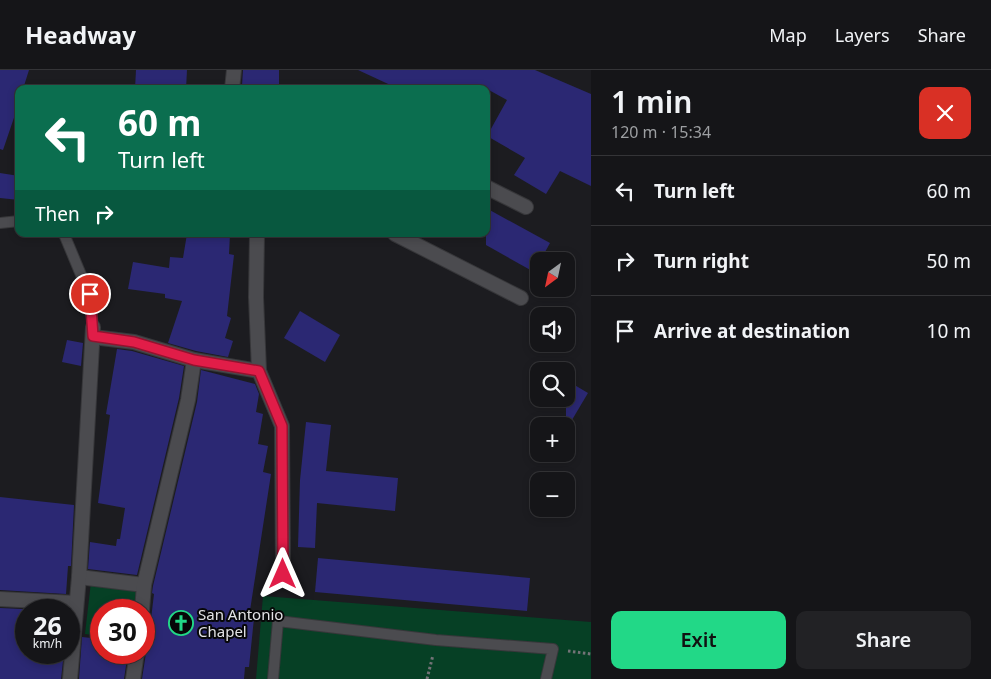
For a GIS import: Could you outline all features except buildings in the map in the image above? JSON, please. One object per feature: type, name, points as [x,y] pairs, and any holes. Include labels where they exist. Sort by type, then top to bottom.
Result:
[{"type":"street","points":[[232,85],[234,70]]},
{"type":"street","points":[[490,189],[526,207]]},
{"type":"street","points":[[258,237],[256,297],[259,371],[282,426],[283,574]]},
{"type":"street","points":[[401,237],[521,298]]},
{"type":"street","points":[[76,599],[93,332],[194,360],[259,371]]},
{"type":"street","points":[[143,599],[144,585],[188,400],[194,360]]},
{"type":"street","points":[[79,577],[144,585]]},
{"type":"street","points":[[0,599],[15,600]]},
{"type":"street","points":[[70,679],[71,664]]},
{"type":"street","points":[[133,679],[135,664]]},
{"type":"lane","points":[[0,223],[15,221]]},
{"type":"lane","points":[[65,237],[90,294],[93,332]]},
{"type":"lane","points":[[273,679],[278,621],[436,640],[553,649],[546,679]]},
{"type":"path","points":[[427,679],[436,640]]},
{"type":"path","points":[[553,649],[591,654]]},
{"type":"green space","points":[[91,582],[138,588],[137,599],[90,599],[90,635],[85,634]]},
{"type":"green space","points":[[263,596],[591,622],[591,679],[256,679]]},
{"type":"place","name":"San Antonio Chapel","points":[[181,623]]},
{"type":"route","points":[[90,294],[94,327],[93,336],[134,342],[194,360],[259,371],[282,426],[283,574]]}]
